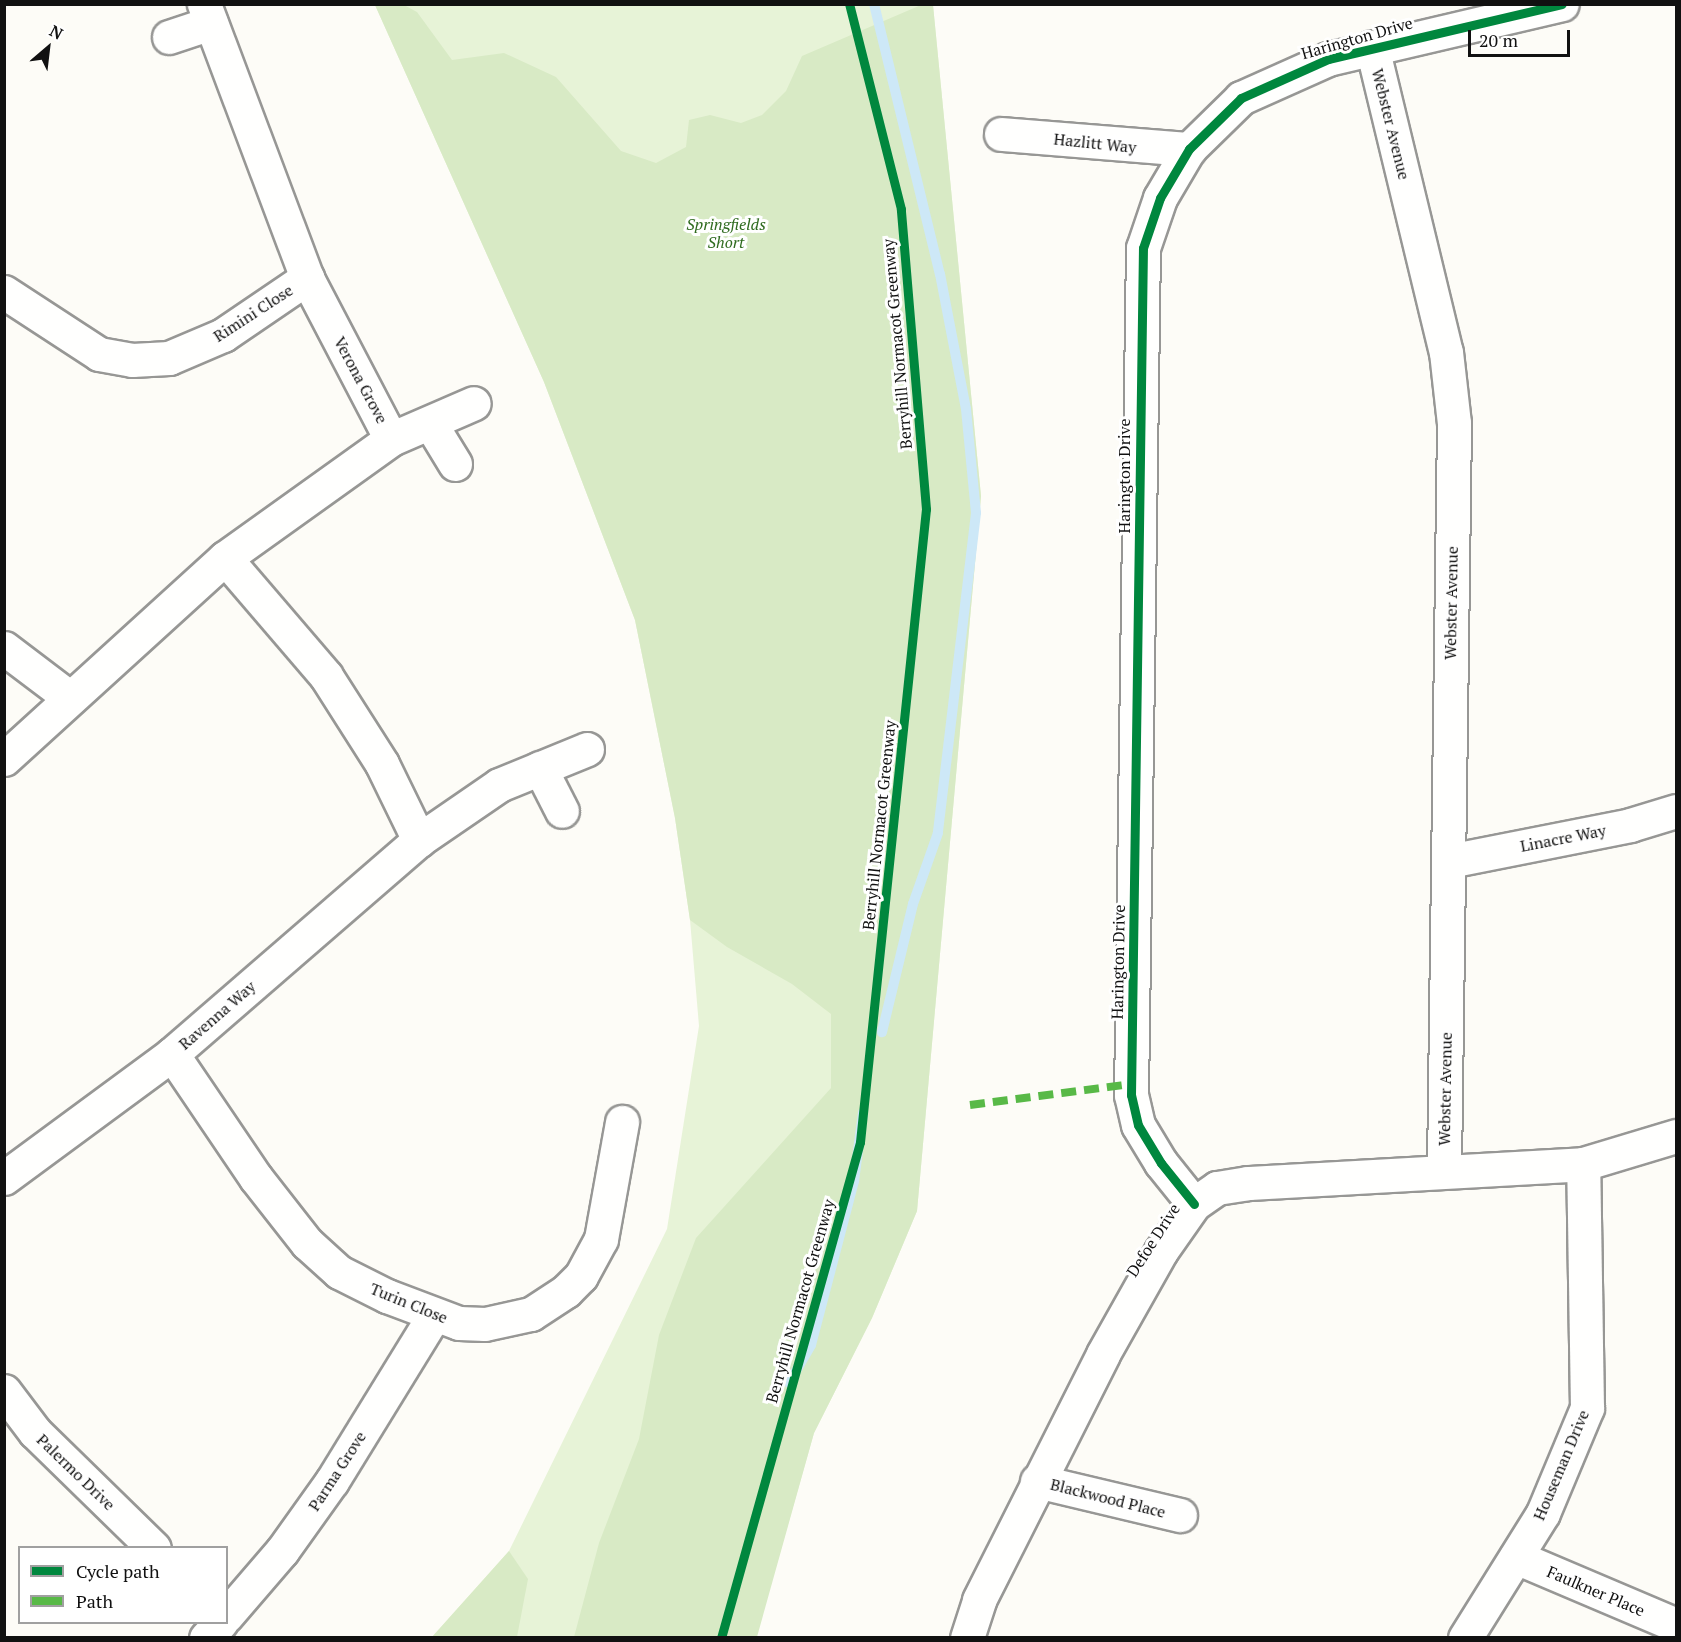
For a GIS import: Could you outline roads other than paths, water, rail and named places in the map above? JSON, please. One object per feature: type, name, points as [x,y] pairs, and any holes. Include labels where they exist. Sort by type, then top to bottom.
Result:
[{"type":"street","name":"Harington Drive","points":[[1194,1204],[1161,1163],[1138,1125],[1131,1095],[1143,248],[1160,198],[1189,149],[1241,98],[1297,71],[1372,47],[1562,4]]},
{"type":"street","points":[[169,37],[208,14]]},
{"type":"street","name":"Verona Grove","points":[[4,759],[225,558],[391,439],[307,278],[208,14]]},
{"type":"street","name":"Webster Avenue","points":[[1372,47],[1446,352],[1454,423],[1444,1169]]},
{"type":"street","name":"Hazlitt Way","points":[[1001,134],[1134,148],[1189,149]]},
{"type":"street","name":"Rimini Close","points":[[4,292],[99,354],[132,360],[169,358],[223,335],[307,278]]},
{"type":"street","points":[[391,439],[474,403]]},
{"type":"street","points":[[430,423],[455,464]]},
{"type":"street","points":[[225,558],[326,676],[381,764],[419,840]]},
{"type":"street","points":[[4,648],[70,698]]},
{"type":"street","name":"Ravenna Way","points":[[4,1178],[172,1054],[419,840],[499,785],[587,749]]},
{"type":"street","points":[[540,768],[562,811]]},
{"type":"street","name":"Linacre Way","points":[[1449,861],[1630,825],[1677,811]]},
{"type":"street","name":"Turin Close","points":[[172,1054],[256,1178],[307,1243],[339,1272],[434,1315],[459,1323],[511,1321],[541,1309],[566,1291],[581,1276],[601,1239],[622,1122]]},
{"type":"street","name":"Defoe Drive","points":[[967,1638],[973,1613],[1037,1480],[1152,1267],[1194,1204],[1217,1188],[1248,1183],[1444,1169],[1583,1164],[1677,1136]]},
{"type":"street","name":"Houseman Drive","points":[[1465,1638],[1543,1513],[1587,1408],[1583,1164]]},
{"type":"street","name":"Parma Grove","points":[[228,1614],[282,1551],[332,1481],[434,1315]]},
{"type":"street","name":"Palermo Drive","points":[[7,1401],[35,1432],[152,1546]]},
{"type":"street","name":"Blackwood Place","points":[[1037,1480],[1180,1515]]},
{"type":"street","name":"Faulkner Place","points":[[1516,1557],[1677,1625]]},
{"type":"street","points":[[206,1638],[220,1624]]},
{"type":"waterway","points":[[874,4],[940,274],[966,409],[976,513],[938,833],[913,904],[882,1032]]},
{"type":"waterway","points":[[789,1383],[811,1345],[854,1181],[863,1113]]},
{"type":"park label","name":"Springfields Short","points":[[726,233]]}]
